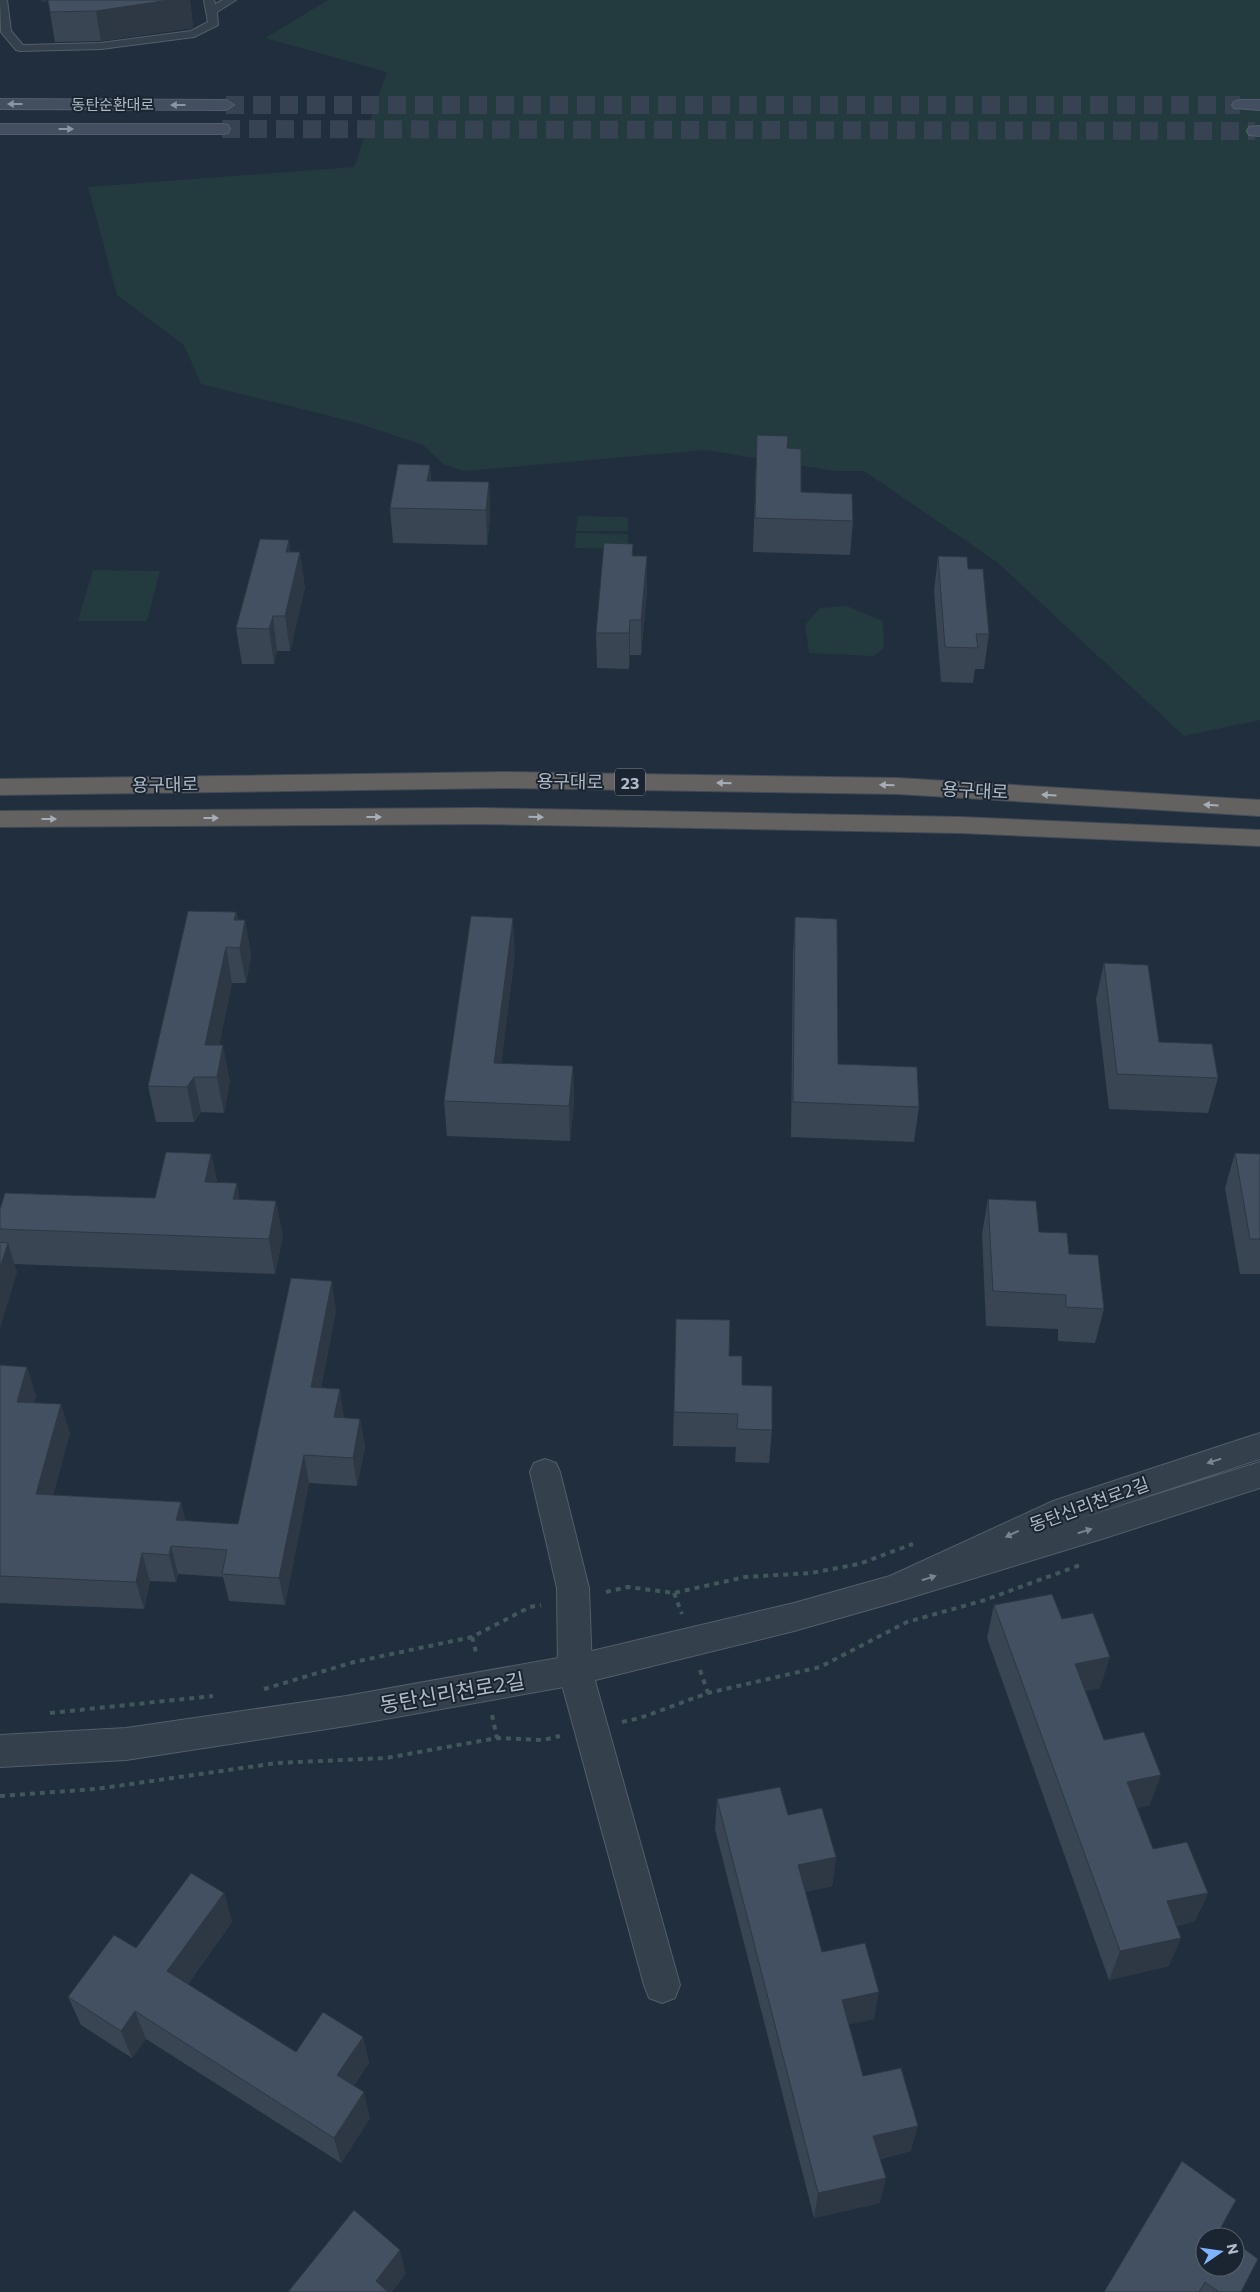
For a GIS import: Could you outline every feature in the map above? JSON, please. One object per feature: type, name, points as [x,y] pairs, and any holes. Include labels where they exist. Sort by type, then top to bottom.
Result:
[{"type":"highway","name":"용구대로","points":[[0,787],[504,780],[898,786],[1260,808]]},
{"type":"highway","name":"용구대로","points":[[0,819],[480,816],[960,826],[1260,838]]},
{"type":"main road","name":"동탄순환대로","points":[[0,104],[226,105]]},
{"type":"main road","points":[[1240,105],[1260,105]]},
{"type":"main road","name":"동탄순환대로","points":[[0,128],[222,129]]},
{"type":"street","name":"동탄신리천로2길","points":[[896,1588],[1064,1510],[1260,1446]]},
{"type":"street","points":[[544,1472],[573,1588],[575,1670],[662,1985]]},
{"type":"street","name":"동탄신리천로2길","points":[[0,1752],[126,1744],[346,1711],[575,1670],[794,1617],[896,1588],[1105,1525],[1260,1475]]},
{"type":"lane","points":[[2,0],[6,32],[20,48],[102,46],[194,34],[214,23],[210,5],[231,0]]},
{"type":"path","points":[[628,1587],[674,1593],[745,1577],[811,1573],[859,1564],[918,1542]]},
{"type":"path","points":[[640,1718],[708,1694],[820,1667],[907,1622],[986,1600],[1083,1564]]},
{"type":"path","points":[[258,1690],[354,1662],[472,1637],[530,1607]]},
{"type":"path","points":[[42,1714],[221,1695]]},
{"type":"path","points":[[0,1796],[96,1789],[277,1764],[386,1758],[497,1738],[543,1740]]},
{"type":"green space","points":[[328,0],[1260,0],[1260,720],[1184,736],[997,562],[864,471],[835,471],[705,450],[464,471],[443,464],[423,445],[354,422],[201,384],[184,345],[117,295],[88,187],[354,167],[387,72],[265,38]]},
{"type":"green space","points":[[578,516],[628,517],[628,531],[576,531]]},
{"type":"green space","points":[[576,533],[628,534],[628,549],[575,548]]},
{"type":"green space","points":[[93,570],[160,571],[147,621],[78,621]]},
{"type":"green space","points":[[847,606],[883,621],[884,648],[873,656],[809,653],[805,625],[820,608]]},
{"type":"building","points":[[48,0],[170,0],[96,11],[50,12]]},
{"type":"building","points":[[757,435],[788,436],[787,448],[801,449],[801,492],[852,494],[853,521],[755,518]]},
{"type":"building","points":[[398,464],[430,465],[427,481],[489,482],[486,510],[390,508]]},
{"type":"building","points":[[260,539],[289,540],[286,552],[300,552],[285,616],[273,616],[269,629],[236,628]]},
{"type":"building","points":[[604,543],[633,544],[632,556],[647,556],[641,620],[630,620],[629,633],[596,633]]},
{"type":"building","points":[[938,556],[967,557],[968,569],[983,569],[989,634],[976,634],[978,648],[945,647]]},
{"type":"building","points":[[188,911],[236,912],[234,920],[245,920],[240,948],[226,947],[205,1045],[223,1045],[217,1077],[194,1077],[187,1087],[148,1086]]},
{"type":"building","points":[[471,916],[513,918],[494,1063],[573,1066],[569,1106],[444,1101]]},
{"type":"building","points":[[795,917],[837,919],[838,1064],[917,1067],[919,1107],[793,1102]]},
{"type":"building","points":[[1104,963],[1148,965],[1159,1042],[1212,1044],[1218,1078],[1117,1074]]},
{"type":"building","points":[[166,1152],[211,1154],[205,1182],[237,1183],[233,1199],[276,1201],[269,1239],[0,1229],[0,1209],[5,1193],[155,1198]]},
{"type":"building","points":[[1235,1153],[1260,1154],[1260,1239],[1250,1239]]},
{"type":"building","points":[[988,1199],[1036,1201],[1039,1232],[1067,1233],[1069,1254],[1098,1255],[1104,1309],[1066,1307],[1066,1295],[993,1291]]},
{"type":"building","points":[[0,1242],[8,1243],[0,1268]]},
{"type":"building","points":[[291,1278],[332,1281],[311,1387],[340,1389],[334,1417],[360,1419],[353,1458],[304,1455],[279,1578],[222,1574],[227,1550],[171,1546],[169,1555],[142,1553],[136,1582],[0,1576],[0,1365],[27,1367],[17,1402],[61,1404],[36,1494],[181,1502],[176,1520],[238,1524]]},
{"type":"building","points":[[676,1319],[730,1320],[729,1356],[742,1356],[742,1385],[772,1386],[772,1430],[737,1429],[738,1414],[674,1412]]},
{"type":"building","points":[[1052,1594],[1062,1619],[1093,1613],[1110,1657],[1075,1664],[1104,1740],[1144,1732],[1161,1775],[1127,1782],[1153,1849],[1187,1842],[1208,1893],[1167,1901],[1181,1938],[1120,1951],[994,1605]]},
{"type":"building","points":[[780,1787],[788,1815],[822,1808],[836,1857],[798,1865],[822,1952],[865,1943],[879,1992],[842,2000],[863,2076],[901,2068],[918,2126],[873,2136],[886,2178],[818,2193],[717,1799]]},
{"type":"building","points":[[191,1873],[224,1893],[167,1971],[296,2052],[323,2012],[363,2037],[337,2075],[364,2092],[334,2138],[135,2011],[121,2031],[68,1997],[114,1935],[136,1948]]},
{"type":"building","points":[[1182,2161],[1236,2200],[1221,2227],[1195,2227],[1195,2277],[1245,2277],[1245,2249],[1258,2259],[1241,2292],[1219,2292],[1205,2282],[1199,2292],[1104,2292]]},
{"type":"building","points":[[354,2210],[400,2250],[376,2281],[388,2292],[288,2292]]},
{"type":"tunnel","points":[[226,105],[1240,105]]},
{"type":"tunnel","points":[[222,129],[1255,131]]}]
